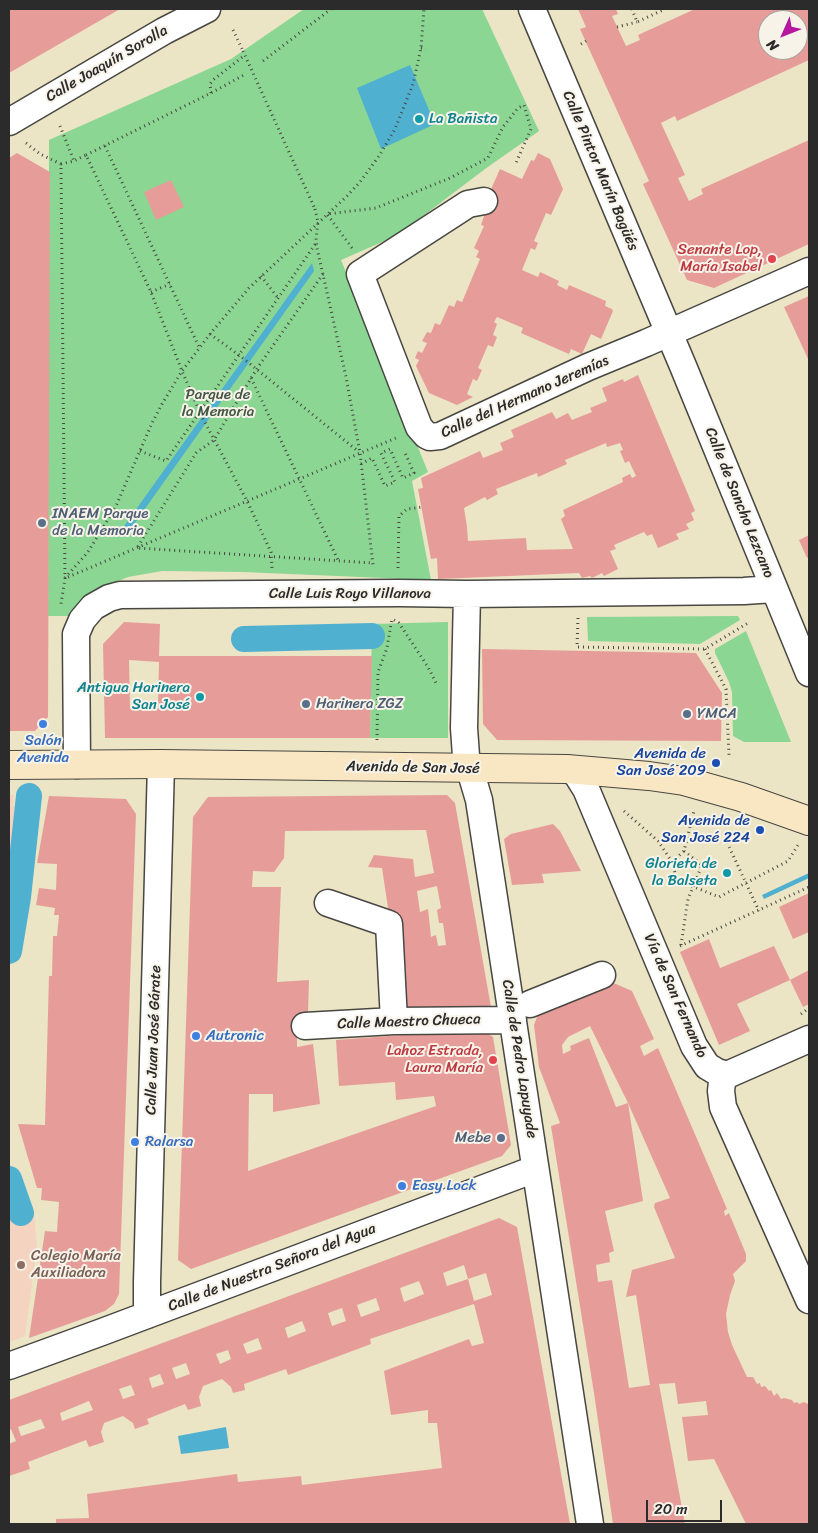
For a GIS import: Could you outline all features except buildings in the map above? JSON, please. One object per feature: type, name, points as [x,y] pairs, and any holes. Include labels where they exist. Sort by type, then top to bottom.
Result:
[{"type":"main road","name":"Avenida de San José","points":[[9,765],[161,764],[567,769],[684,781],[742,797],[804,832]]},
{"type":"street","name":"Calle Joaquín Sorolla","points":[[9,122],[155,36],[207,9]]},
{"type":"street","name":"Calle Pintor Marín Bagüés","points":[[532,9],[669,333]]},
{"type":"street","points":[[365,270],[468,204],[484,201]]},
{"type":"street","name":"Calle del Hermano Jeremías","points":[[365,270],[360,274],[418,427],[430,437],[440,436],[588,367],[669,333]]},
{"type":"street","points":[[669,333],[809,271]]},
{"type":"street","name":"Calle de Sancho Lezcano","points":[[669,333],[809,673]]},
{"type":"street","name":"Calle Luis Royo Villanova","points":[[77,765],[76,634],[82,620],[93,607],[114,596],[395,603],[467,594],[744,591],[774,589]]},
{"type":"street","name":"Calle de Pedro Lapuyade","points":[[467,594],[464,728],[466,756],[478,800],[521,1012],[535,1170],[590,1524]]},
{"type":"street","name":"Calle Juan José Gárate","points":[[147,1315],[161,764]]},
{"type":"street","name":"Vía de San Fernando","points":[[567,769],[576,773],[586,789],[694,1046],[707,1066],[717,1072],[727,1074]]},
{"type":"street","points":[[328,903],[389,924],[394,1021]]},
{"type":"street","points":[[521,1012],[602,975]]},
{"type":"street","name":"Calle Maestro Chueca","points":[[305,1026],[521,1012]]},
{"type":"street","points":[[809,1038],[727,1074],[722,1082],[721,1091],[723,1107],[809,1300]]},
{"type":"street","name":"Calle de Nuestra Señora del Agua","points":[[9,1366],[535,1170]]},
{"type":"path","points":[[262,61],[331,9]]},
{"type":"path","points":[[65,578],[88,552],[116,506],[152,424],[182,371],[210,334],[261,276],[360,182],[380,156],[407,101],[421,48],[424,9]]},
{"type":"path","points":[[632,9],[637,22]]},
{"type":"path","points":[[617,27],[637,22],[665,9]]},
{"type":"path","points":[[233,30],[315,209],[318,222],[316,243],[346,377],[360,452],[374,571]]},
{"type":"path","points":[[580,44],[586,41]]},
{"type":"path","points":[[421,48],[426,49]]},
{"type":"path","points":[[211,93],[210,84],[213,80],[245,55]]},
{"type":"path","points":[[26,144],[40,154],[61,164],[74,161],[244,75]]},
{"type":"path","points":[[327,214],[376,208],[450,178],[488,158],[503,127],[518,108],[524,106],[529,116],[531,129],[515,165]]},
{"type":"path","points":[[60,126],[74,161]]},
{"type":"path","points":[[105,146],[200,348]]},
{"type":"path","points":[[86,155],[151,292],[182,371],[206,425],[247,501],[271,552],[272,573]]},
{"type":"path","points":[[380,156],[385,158]]},
{"type":"path","points":[[60,607],[65,578],[61,164]]},
{"type":"path","points":[[327,214],[354,250],[365,270]]},
{"type":"path","points":[[140,451],[166,461],[201,413],[316,243]]},
{"type":"path","points":[[137,548],[196,454],[214,440],[256,370],[323,274]]},
{"type":"path","points":[[261,276],[278,298]]},
{"type":"path","points":[[151,292],[170,284]]},
{"type":"path","points":[[210,334],[360,452]]},
{"type":"path","points":[[251,378],[338,560]]},
{"type":"path","points":[[65,578],[400,436]]},
{"type":"path","points":[[361,464],[372,458],[385,486],[395,482],[381,454],[390,449],[403,478],[414,473],[404,450]]},
{"type":"path","points":[[377,748],[378,672],[387,648],[395,603],[399,516],[407,509],[422,507]]},
{"type":"path","points":[[137,548],[270,558],[373,563]]},
{"type":"path","points":[[578,611],[577,647],[706,649],[748,623]]},
{"type":"path","points":[[392,618],[399,623],[428,667],[438,688]]},
{"type":"path","points":[[706,649],[726,689],[728,755]]},
{"type":"path","points":[[672,862],[684,851],[696,803]]},
{"type":"path","points":[[618,805],[658,841],[672,862],[677,880],[719,897],[788,860],[804,832]]},
{"type":"path","points":[[725,838],[759,911]]},
{"type":"path","points":[[681,946],[688,899],[702,865],[684,851]]},
{"type":"path","points":[[672,950],[809,887]]},
{"type":"shaded area","points":[[9,795],[14,795],[15,839],[11,839],[11,870],[9,871]]},
{"type":"shaded area","name":"Colegio María Auxiliadora","points":[[9,1207],[11,1214],[34,1213],[37,1246],[25,1336],[9,1342]]},
{"type":"green space","name":"Parque de la Memoria","points":[[304,9],[482,9],[539,131],[398,235],[341,260],[428,472],[412,481],[431,580],[243,572],[162,571],[128,577],[102,588],[72,616],[48,616],[49,140],[231,59]]},
{"type":"green space","points":[[738,616],[740,620],[700,644],[588,641],[587,617]]},
{"type":"green space","points":[[448,622],[448,738],[370,738],[372,624]]},
{"type":"green space","points":[[746,631],[791,742],[744,742],[733,736],[732,692],[715,649]]},
{"type":"water","points":[[410,65],[435,124],[381,149],[357,88]]},
{"type":"water","points":[[312,263],[314,271],[127,534],[122,529]]},
{"type":"water","points":[[809,873],[809,878],[764,899],[762,895]]},
{"type":"water","points":[[226,1427],[229,1448],[181,1454],[178,1436]]},
{"type":"waterway","points":[[244,639],[372,636]]},
{"type":"waterway","points":[[9,951],[18,897],[29,796]]},
{"type":"waterway","points":[[9,1179],[21,1213]]},
{"type":"place","name":"La Bañista","points":[[419,119]]},
{"type":"place","name":"Senante Lop, María Isabel","points":[[772,259]]},
{"type":"place","name":"INAEM Parque de la Memoria","points":[[42,523]]},
{"type":"place","name":"Antigua Harinera San José","points":[[200,697]]},
{"type":"place","name":"Harinera ZGZ","points":[[306,704]]},
{"type":"place","name":"YMCA","points":[[687,714]]},
{"type":"place","name":"Salón Avenida","points":[[43,724]]},
{"type":"place","name":"Avenida de San José 209","points":[[716,763]]},
{"type":"place","name":"Avenida de San José 224","points":[[760,830]]},
{"type":"place","name":"Glorieta de la Balseta","points":[[727,873]]},
{"type":"place","name":"Autronic","points":[[196,1036]]},
{"type":"place","name":"Lahoz Estrada, Laura María","points":[[493,1060]]},
{"type":"place","name":"Mebe","points":[[501,1138]]},
{"type":"place","name":"Ralarsa","points":[[135,1142]]},
{"type":"place","name":"Easy Lock","points":[[402,1186]]},
{"type":"place","name":"Colegio María Auxiliadora","points":[[21,1265]]}]
